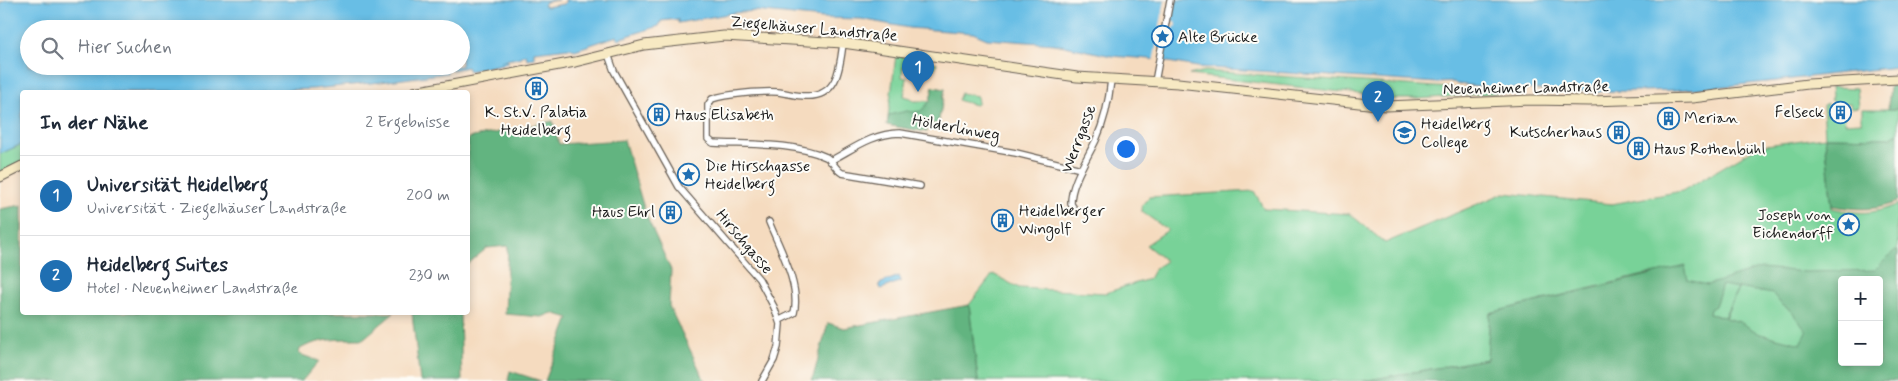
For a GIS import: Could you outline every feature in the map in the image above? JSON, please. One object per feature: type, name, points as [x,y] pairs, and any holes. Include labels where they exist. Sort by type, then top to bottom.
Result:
[{"type":"main road","name":"Ziegelhäuser Landstraße","points":[[426,90],[509,76],[662,42],[724,36],[843,43],[1077,77],[1111,80],[1155,78]]},
{"type":"main road","name":"Neuenheimer Landstraße","points":[[1155,78],[1393,106],[1531,100],[1589,101],[1692,98],[1808,84],[1898,79]]},
{"type":"main road","points":[[0,177],[20,167]]},
{"type":"street","points":[[1155,78],[1170,0]]},
{"type":"street","points":[[843,43],[840,70],[834,83],[825,92],[807,96],[769,92],[715,98],[709,102],[708,139],[711,142],[794,149],[825,157],[830,160],[837,170],[846,174],[920,186]]},
{"type":"street","name":"Hirschgasse","points":[[608,54],[614,71],[676,181],[763,286],[780,320],[794,313],[794,296],[789,272],[769,222]]},
{"type":"street","name":"Werrgasse","points":[[1073,207],[1070,201],[1081,168],[1097,138],[1107,107],[1111,80]]},
{"type":"street","name":"Hölderlinweg","points":[[830,160],[869,139],[900,133],[916,134],[1028,155],[1081,168]]},
{"type":"street","points":[[762,381],[776,357],[780,320]]},
{"type":"green space","points":[[896,55],[937,63],[935,68],[930,71],[903,67],[902,77],[907,78],[904,96],[911,98],[913,101],[930,101],[933,87],[945,89],[938,124],[929,123],[927,132],[887,125]]},
{"type":"green space","points":[[1205,71],[1508,92],[1418,99],[1379,99],[1378,96],[1189,75]]},
{"type":"green space","points":[[1898,85],[1898,109],[1888,109],[1890,86]]},
{"type":"green space","points":[[933,87],[945,89],[938,124],[929,123],[927,132],[887,125],[889,115],[907,111],[921,111],[930,101]]},
{"type":"green space","points":[[1831,87],[1857,88],[1859,107],[1851,108],[1850,103],[1835,103],[1834,100],[1830,100],[1832,96]]},
{"type":"green space","points":[[961,93],[977,96],[978,103],[976,105],[958,100]]},
{"type":"green space","points":[[1827,103],[1827,115],[1844,115],[1845,123],[1862,122],[1862,109],[1898,109],[1898,133],[1889,138],[1825,137],[1823,105]]},
{"type":"green space","points":[[553,121],[559,144],[624,140],[646,215],[671,270],[669,306],[705,381],[545,381],[569,318],[552,313],[542,317],[505,314],[508,246],[487,248],[470,262],[470,138]]},
{"type":"green space","points":[[1898,133],[1898,201],[1874,208],[1857,209],[1832,206],[1825,137],[1889,138]]},
{"type":"green space","points":[[1825,137],[1832,208],[1873,212],[1898,204],[1898,255],[1883,339],[1883,276],[1838,276],[1838,288],[1805,354],[1709,314],[1702,297],[1707,284],[1700,292],[1656,279],[1652,273],[1490,313],[1487,359],[1363,381],[978,381],[969,305],[993,274],[1019,288],[1105,293],[1149,279],[1155,268],[1166,261],[1146,245],[1168,230],[1142,212],[1142,205],[1149,197],[1254,191],[1264,209],[1350,214],[1385,243],[1504,193],[1612,204],[1682,191],[1759,146]]},
{"type":"green space","points":[[20,145],[20,163],[0,173],[0,154]]},
{"type":"green space","points":[[20,205],[20,315],[392,315],[363,339],[323,341],[300,349],[299,354],[319,361],[302,381],[0,381],[0,209]]},
{"type":"green space","points":[[1895,250],[1898,251],[1898,381],[1363,381],[1487,359],[1490,313],[1685,266],[1688,280],[1707,285],[1761,268],[1806,272],[1875,270]],"holes":[[[1722,285],[1738,288],[1724,317],[1709,314],[1710,309],[1715,306]],[[1738,288],[1773,294],[1781,304],[1791,311],[1807,332],[1801,344],[1760,334],[1740,322],[1725,318]]]},
{"type":"green space","points":[[969,305],[978,381],[812,381],[828,323],[844,328]]},
{"type":"green space","points":[[412,315],[460,315],[462,381],[420,381]]},
{"type":"green space","points":[[510,371],[541,381],[508,381]]},
{"type":"water","points":[[7,0],[558,0],[545,2],[543,5],[546,7],[563,4],[566,1],[564,0],[1898,0],[1898,67],[1731,86],[1648,91],[1538,90],[1456,84],[1454,82],[1437,83],[1198,67],[1150,59],[1112,56],[1055,44],[987,39],[973,33],[909,28],[861,19],[823,18],[755,11],[678,23],[678,19],[661,21],[659,26],[618,39],[617,36],[575,50],[569,48],[534,52],[534,58],[527,59],[526,54],[518,58],[500,61],[508,61],[508,63],[470,71],[470,20],[20,20],[20,75],[432,75],[381,82],[288,90],[20,90],[20,145],[0,154],[0,3]]},
{"type":"water","points":[[899,276],[901,281],[881,289],[879,284]]},
{"type":"pier","name":"Alte Brücke","points":[[1165,0],[1175,0],[1170,21],[1175,22],[1176,26],[1173,29],[1169,28],[1162,63],[1153,62]]},
{"type":"place","name":"Alte Brücke","points":[[1162,37]]},
{"type":"place","name":"K. St.V. Palatia Heidelberg","points":[[536,88]]},
{"type":"place","name":"Universität Heidelberg","points":[[918,92]]},
{"type":"place","name":"Felseck","points":[[1840,112]]},
{"type":"place","name":"Haus Elisabeth","points":[[659,115]]},
{"type":"place","name":"Merian","points":[[1668,118]]},
{"type":"place","name":"Heidelberg Suites","points":[[1378,122]]},
{"type":"place","name":"Kutscherhaus","points":[[1618,132]]},
{"type":"place","name":"Heidelberg College","points":[[1405,133]]},
{"type":"place","name":"Haus Rothenbühl","points":[[1638,149]]},
{"type":"place","name":"Die Hirschgasse Heidelberg","points":[[689,175]]},
{"type":"place","name":"Haus Ehrl","points":[[671,212]]},
{"type":"place","name":"Heidelberger Wingolf","points":[[1003,220]]},
{"type":"place","name":"Joseph von Eichendorff","points":[[1849,224]]}]
